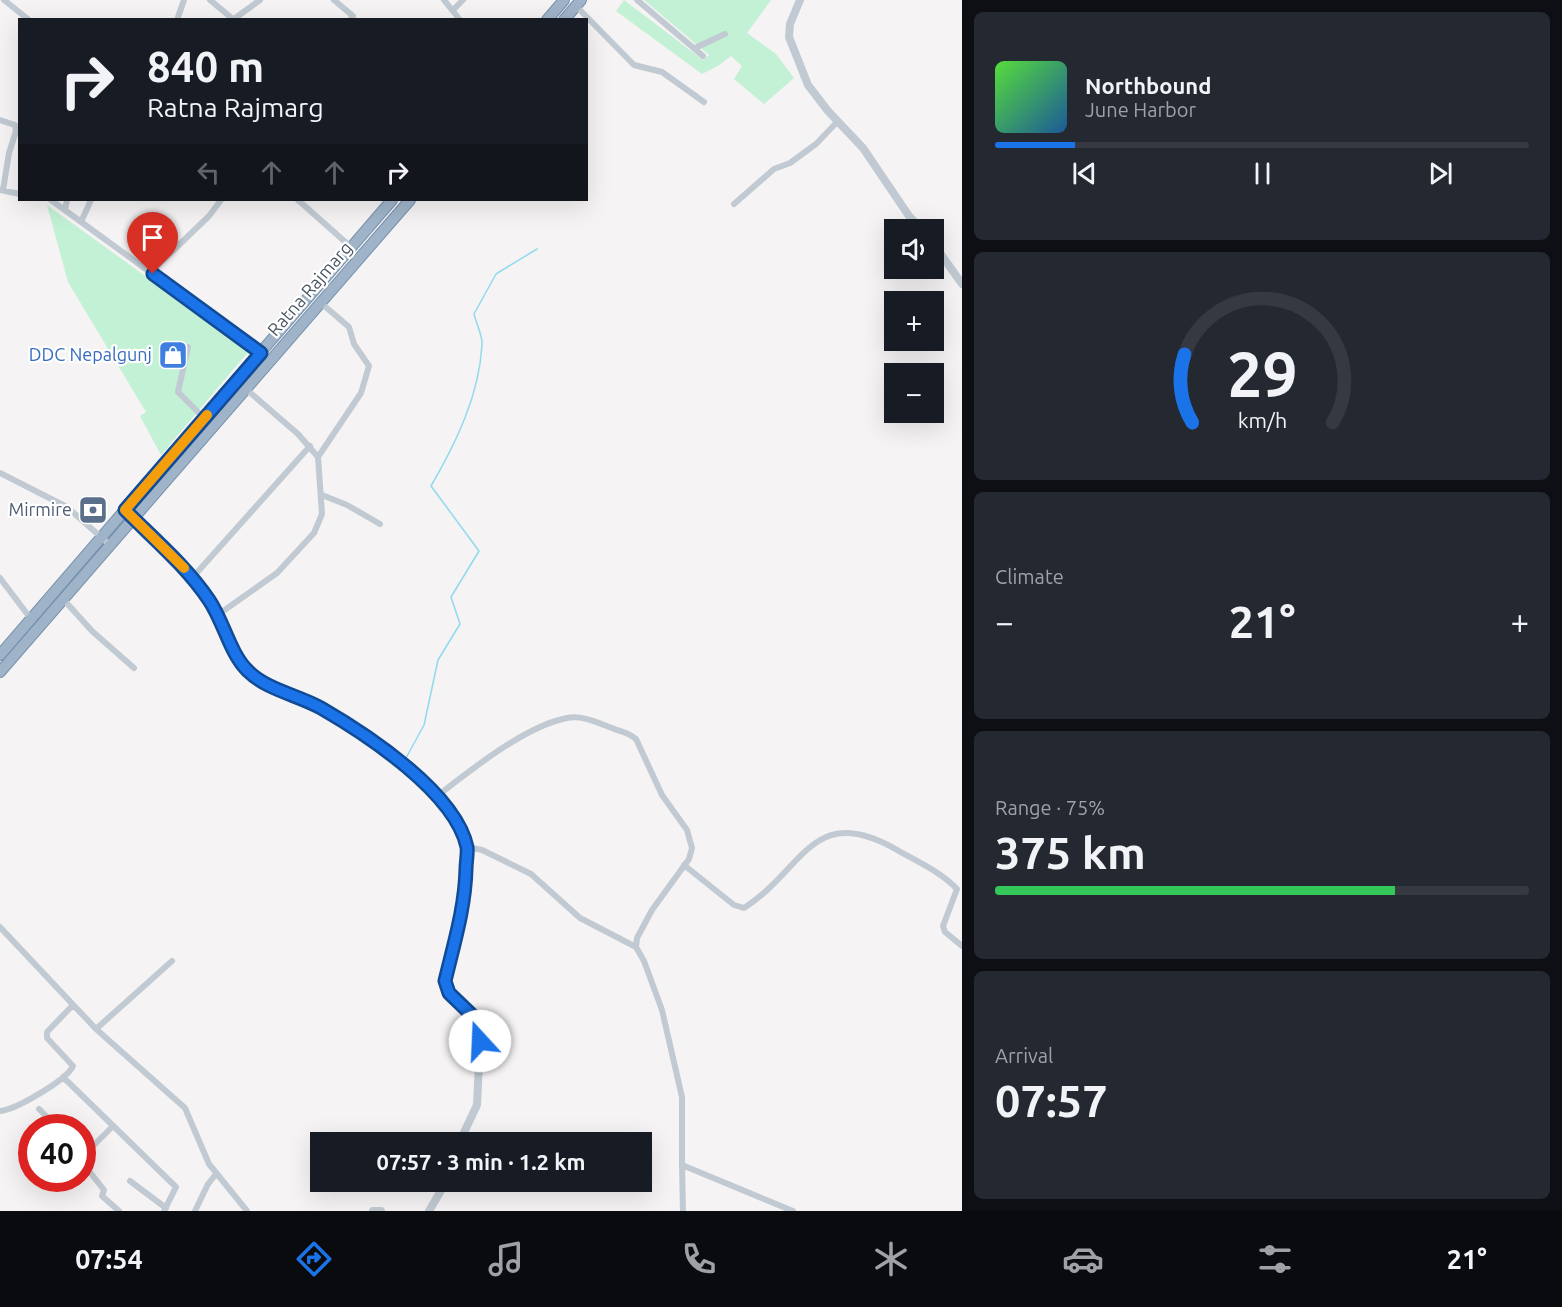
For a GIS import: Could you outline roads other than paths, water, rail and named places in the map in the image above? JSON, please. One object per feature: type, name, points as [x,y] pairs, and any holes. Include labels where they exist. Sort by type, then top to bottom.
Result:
[{"type":"highway","points":[[549,18],[564,0]]},
{"type":"highway","points":[[566,18],[578,3]]},
{"type":"highway","name":"Ratna Rajmarg","points":[[0,672],[64,600],[125,510],[391,201]]},
{"type":"highway","name":"Ratna Rajmarg","points":[[0,655],[31,619],[106,541],[134,519],[409,201]]},
{"type":"street","points":[[4,0],[26,18]]},
{"type":"street","points":[[178,18],[184,0]]},
{"type":"street","points":[[210,0],[233,18]]},
{"type":"street","points":[[235,18],[260,0]]},
{"type":"street","points":[[334,0],[353,16],[352,18]]},
{"type":"street","points":[[444,0],[458,18]]},
{"type":"street","points":[[453,10],[463,0]]},
{"type":"street","points":[[637,0],[704,56]]},
{"type":"street","points":[[801,0],[790,24],[789,37],[808,85],[863,148],[912,219]]},
{"type":"street","points":[[578,3],[634,65],[662,72],[705,102]]},
{"type":"street","points":[[695,48],[725,34]]},
{"type":"street","points":[[0,120],[15,125],[16,131],[2,190],[18,194]]},
{"type":"street","points":[[734,204],[774,169],[790,163],[816,144],[838,121]]},
{"type":"street","points":[[52,201],[261,353]]},
{"type":"street","points":[[65,210],[67,201]]},
{"type":"street","points":[[81,222],[91,201]]},
{"type":"street","points":[[153,274],[155,268],[220,201]]},
{"type":"street","points":[[299,201],[351,247]]},
{"type":"street","points":[[944,259],[962,284]]},
{"type":"street","points":[[318,457],[361,393],[369,366],[354,344],[349,327],[320,302]]},
{"type":"street","points":[[188,347],[178,392],[204,418]]},
{"type":"street","points":[[219,614],[277,573],[300,552],[314,533],[322,514],[318,457],[310,446],[246,389]]},
{"type":"street","points":[[193,577],[310,446]]},
{"type":"street","points":[[0,473],[67,507],[106,541]]},
{"type":"street","points":[[322,495],[347,505],[380,524]]},
{"type":"street","points":[[125,510],[193,577],[219,614],[236,658],[248,672],[347,723],[401,762],[437,796],[452,815],[467,847],[466,894],[445,981],[449,993],[477,1020],[480,1041],[477,1106],[464,1132]]},
{"type":"street","points":[[0,578],[31,619]]},
{"type":"street","points":[[64,600],[92,631],[134,668]]},
{"type":"street","points":[[437,796],[464,773],[518,738],[568,718],[593,721],[628,733],[636,739],[662,795],[690,838],[691,854],[652,910],[637,938],[636,947],[658,999],[682,1097],[683,1211]]},
{"type":"street","points":[[684,865],[734,905],[744,908],[819,839],[839,833],[865,833],[927,867],[957,889],[943,926],[945,932],[962,946]]},
{"type":"street","points":[[467,847],[482,850],[531,874],[580,918],[636,947]]},
{"type":"street","points":[[0,927],[96,1029],[185,1108],[192,1129],[216,1174],[247,1211]]},
{"type":"street","points":[[96,1029],[172,961]]},
{"type":"street","points":[[0,1111],[50,1087],[73,1066],[47,1038],[47,1032],[73,1005]]},
{"type":"street","points":[[63,1077],[176,1186],[165,1209],[130,1181]]},
{"type":"street","points":[[39,1109],[44,1114]]},
{"type":"street","points":[[96,1143],[113,1126]]},
{"type":"street","points":[[682,1165],[793,1211]]},
{"type":"street","points":[[195,1211],[208,1184],[216,1174]]},
{"type":"street","points":[[96,1180],[104,1190],[102,1196],[119,1211]]},
{"type":"street","points":[[429,1211],[440,1192]]},
{"type":"street","points":[[373,1211],[381,1211]]},
{"type":"waterway","points":[[406,758],[424,725],[438,660],[460,624],[451,597],[479,551],[431,486],[465,418],[476,382],[482,341],[474,314],[496,274],[537,249]]},
{"type":"place","name":"DDC Nepalgunj","points":[[173,355]]},
{"type":"place","name":"Mirmire","points":[[93,510]]}]
